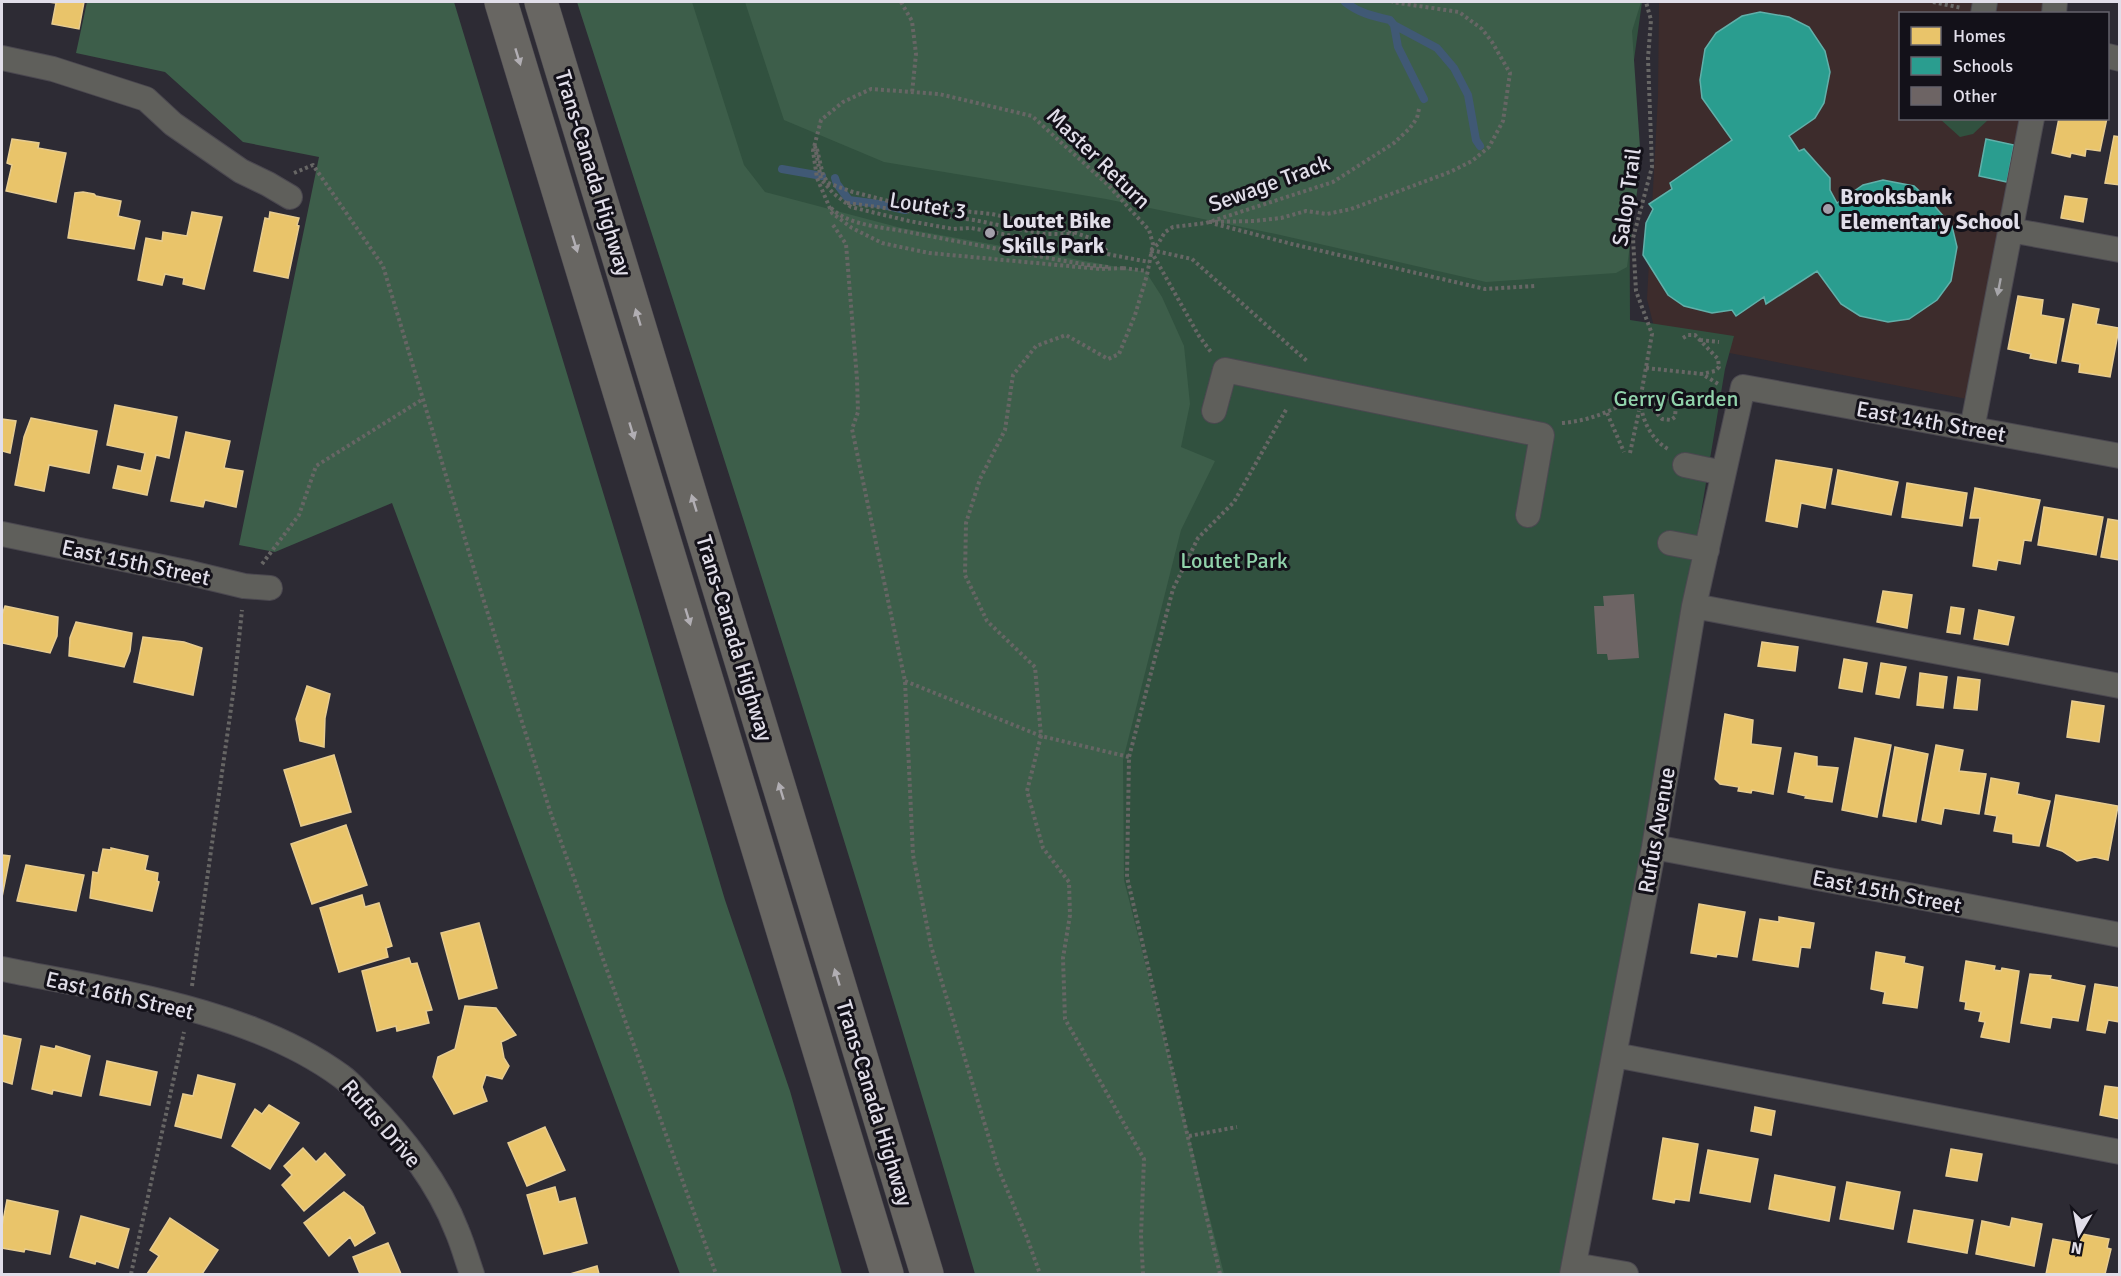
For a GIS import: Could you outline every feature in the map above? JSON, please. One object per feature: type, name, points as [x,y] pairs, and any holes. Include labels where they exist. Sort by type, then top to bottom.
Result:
[{"type":"highway","name":"Trans-Canada Highway","points":[[501,2],[887,1275]]},
{"type":"highway","name":"Trans-Canada Highway","points":[[541,2],[927,1275]]},
{"type":"street","points":[[2,58],[53,69],[146,99],[173,124],[241,171],[290,197]]},
{"type":"street","points":[[1972,429],[2032,120]]},
{"type":"street","points":[[2010,230],[2120,250]]},
{"type":"street","points":[[1214,411],[1225,370],[1542,435],[1528,515]]},
{"type":"street","name":"East 14th Street","points":[[1742,389],[2120,456]]},
{"type":"street","name":"Rufus Avenue","points":[[1573,1270],[1654,847],[1695,606],[1742,389]]},
{"type":"street","points":[[1692,466],[1723,472]]},
{"type":"street","name":"East 15th Street","points":[[2,534],[244,586],[270,588]]},
{"type":"street","points":[[1670,543],[1707,550]]},
{"type":"street","points":[[1695,606],[2120,686]]},
{"type":"street","name":"East 15th Street","points":[[1654,847],[2120,935]]},
{"type":"street","name":"East 16th Street","points":[[2,969],[152,1000],[238,1024]]},
{"type":"street","name":"Rufus Drive","points":[[238,1024],[301,1051],[343,1077],[374,1108],[399,1136],[433,1184],[457,1230],[472,1275]]},
{"type":"street","points":[[1615,1055],[2120,1152]]},
{"type":"street","points":[[1573,1270],[1626,1275]]},
{"type":"path","points":[[901,2],[912,21],[916,54],[912,93]]},
{"type":"path","points":[[1209,222],[1254,221],[1281,218],[1306,211],[1327,214],[1351,209],[1450,172],[1472,161],[1489,147],[1503,121],[1510,73],[1492,42],[1482,29],[1459,12],[1392,2]]},
{"type":"path","name":"Salop Trail","points":[[1630,453],[1652,334],[1636,291],[1633,238],[1652,166],[1648,58],[1651,20],[1646,2]]},
{"type":"path","name":"Master Return","points":[[815,142],[821,120],[843,102],[871,88],[939,94],[1032,116],[1108,185],[1149,230],[1153,244],[1150,250]]},
{"type":"path","name":"Sewage Track","points":[[1150,250],[1158,244],[1165,232],[1173,227],[1209,222],[1333,182],[1394,143],[1410,128],[1417,118],[1419,109]]},
{"type":"path","points":[[815,142],[813,151],[815,170],[832,213],[852,228],[882,243],[953,256],[1100,269],[1123,268]]},
{"type":"path","points":[[815,142],[823,175],[828,183],[904,205],[992,214],[1077,234],[1099,242],[1110,255]]},
{"type":"path","name":"Loutet 3","points":[[815,142],[821,179],[843,202],[862,210],[953,229],[971,228],[1149,262]]},
{"type":"path","points":[[268,184],[313,165],[383,266],[551,813],[716,1275]]},
{"type":"path","points":[[843,202],[974,220],[1043,234],[1077,234]]},
{"type":"path","points":[[828,205],[837,213],[854,221],[872,225],[1088,265],[1147,271]]},
{"type":"path","points":[[1209,222],[1485,289],[1535,286]]},
{"type":"path","points":[[833,225],[846,244],[857,379],[858,412],[852,429],[905,681],[913,855],[931,946],[998,1168],[1040,1275]]},
{"type":"path","points":[[1143,1275],[1141,1236],[1144,1159],[1065,1019],[1063,958],[1070,915],[1069,882],[1043,848],[1027,791],[1041,736],[1035,667],[987,621],[964,576],[966,523],[980,479],[1005,430],[1013,375],[1036,346],[1066,335],[1108,360],[1119,354],[1135,315],[1150,250]]},
{"type":"path","points":[[1150,250],[1198,336],[1225,370]]},
{"type":"path","points":[[1150,250],[1192,260],[1320,373],[1318,390],[1294,399],[1281,417],[1234,502],[1198,538],[1173,589],[1129,757],[1127,876],[1220,1275]]},
{"type":"path","points":[[1646,368],[1702,374],[1715,371],[1719,367],[1718,359],[1695,335],[1683,338]]},
{"type":"path","points":[[1699,339],[1719,342]]},
{"type":"path","points":[[1702,374],[1718,384],[1742,389]]},
{"type":"path","points":[[1557,424],[1577,422],[1607,413],[1641,395],[1662,419],[1671,420],[1675,417],[1677,404],[1673,400],[1664,398],[1651,405]]},
{"type":"path","points":[[131,1275],[189,1010],[234,687],[244,586],[299,515],[316,466],[423,399]]},
{"type":"path","points":[[1640,407],[1641,415],[1656,440],[1692,466]]},
{"type":"path","points":[[1607,413],[1624,452]]},
{"type":"path","points":[[905,681],[1041,736],[1129,757]]},
{"type":"path","points":[[1189,1136],[1237,1127]]},
{"type":"shaded area","name":"Brooksbank Elementary School","points":[[1659,2],[2044,2],[2042,12],[1899,12],[1899,120],[2022,120],[1967,399],[1657,339],[1647,299],[1658,97]]},
{"type":"green space","points":[[87,2],[454,2],[725,900],[790,1091],[842,1274],[680,1274],[392,503],[275,552],[239,545],[319,157],[243,142],[165,72],[76,53]]},
{"type":"green space","points":[[577,2],[692,2],[744,165],[765,192],[901,228],[1146,272],[1162,297],[1184,346],[1190,404],[1181,447],[1215,461],[1181,530],[1123,760],[1124,880],[1224,1274],[975,1274],[830,796]]},
{"type":"green space","name":"Loutet Park","points":[[590,2],[1642,2],[1629,96],[1630,320],[1734,336],[1725,369],[1574,1274],[980,1274]]},
{"type":"green space","points":[[745,2],[1641,2],[1632,31],[1641,162],[1627,267],[1616,273],[1486,282],[1276,234],[1106,199],[884,162],[784,120]]},
{"type":"green space","points":[[1941,120],[1988,120],[1973,134],[1960,137]]},
{"type":"building: Homes","points":[[48,2],[84,2],[79,29],[52,24],[56,3]]},
{"type":"building: Homes","points":[[2059,120],[2107,120],[2100,151],[2086,149],[2085,156],[2071,153],[2070,157],[2052,153]]},
{"type":"building: Homes","points":[[2114,136],[2120,137],[2120,185],[2105,183]]},
{"type":"building: Homes","points":[[12,139],[39,143],[38,148],[66,153],[56,202],[6,191],[12,165],[7,163]]},
{"type":"building: Homes","points":[[83,192],[121,201],[118,216],[140,221],[134,249],[68,238],[75,193]]},
{"type":"building: Homes","points":[[2065,196],[2087,199],[2083,222],[2061,218]]},
{"type":"building: Homes","points":[[192,212],[222,217],[204,289],[183,284],[184,278],[165,274],[162,285],[138,280],[146,238],[162,241],[163,232],[187,236]]},
{"type":"building: Homes","points":[[270,212],[299,218],[288,278],[254,271],[265,218],[269,219]]},
{"type":"building: Homes","points":[[2018,296],[2043,300],[2041,315],[2064,319],[2056,363],[2030,358],[2031,354],[2008,349]]},
{"type":"building: Homes","points":[[2073,304],[2099,309],[2096,324],[2119,328],[2110,377],[2079,372],[2080,364],[2062,361]]},
{"type":"building: Homes","points":[[115,405],[177,417],[169,458],[156,455],[147,495],[113,488],[118,466],[141,471],[145,453],[107,445]]},
{"type":"building: Homes","points":[[31,418],[97,431],[89,473],[49,465],[44,491],[15,485],[24,437]]},
{"type":"building: Homes","points":[[2,419],[16,421],[10,453],[2,451]]},
{"type":"building: Homes","points":[[186,432],[230,441],[224,468],[243,471],[236,507],[205,500],[203,507],[171,501]]},
{"type":"building: Homes","points":[[1776,460],[1832,469],[1825,508],[1801,503],[1797,527],[1766,521]]},
{"type":"building: Homes","points":[[1838,470],[1898,482],[1891,515],[1832,504]]},
{"type":"building: Homes","points":[[1907,483],[1967,493],[1962,526],[1902,517]]},
{"type":"building: Homes","points":[[1975,488],[2040,500],[2031,541],[2024,540],[2020,564],[1998,560],[1996,570],[1973,566],[1980,518],[1970,518]]},
{"type":"building: Homes","points":[[2044,507],[2103,517],[2096,555],[2038,545]]},
{"type":"building: Homes","points":[[2108,519],[2120,521],[2120,560],[2101,557]]},
{"type":"building: Homes","points":[[1883,591],[1912,595],[1907,628],[1877,622]]},
{"type":"building: Homes","points":[[5,606],[58,617],[57,636],[50,653],[2,643],[2,615]]},
{"type":"building: Homes","points":[[1951,607],[1964,609],[1960,634],[1947,632]]},
{"type":"building: Homes","points":[[1979,610],[2014,617],[2008,645],[1974,639]]},
{"type":"building: Homes","points":[[76,622],[132,633],[130,651],[124,667],[69,656],[70,638]]},
{"type":"building: Homes","points":[[143,637],[184,642],[202,648],[193,695],[134,682]]},
{"type":"building: Homes","points":[[1762,642],[1798,647],[1795,671],[1758,666]]},
{"type":"building: Homes","points":[[1844,659],[1867,663],[1862,692],[1839,688]]},
{"type":"building: Homes","points":[[1881,663],[1906,667],[1899,698],[1876,694]]},
{"type":"building: Homes","points":[[1920,673],[1947,677],[1943,708],[1917,705]]},
{"type":"building: Homes","points":[[1958,677],[1980,680],[1977,710],[1954,708]]},
{"type":"building: Homes","points":[[307,686],[330,694],[325,718],[324,747],[300,741],[296,719]]},
{"type":"building: Homes","points":[[2072,701],[2104,706],[2099,742],[2067,737]]},
{"type":"building: Homes","points":[[1725,714],[1753,720],[1751,744],[1781,748],[1773,794],[1752,790],[1751,793],[1738,791],[1739,787],[1720,784],[1715,779]]},
{"type":"building: Homes","points":[[1855,738],[1891,745],[1877,817],[1842,810]]},
{"type":"building: Homes","points":[[1936,745],[1963,750],[1959,771],[1986,774],[1979,814],[1944,808],[1941,824],[1922,820]]},
{"type":"building: Homes","points":[[1895,747],[1928,754],[1916,822],[1883,816]]},
{"type":"building: Homes","points":[[1795,753],[1817,757],[1817,766],[1838,768],[1832,802],[1805,798],[1806,796],[1788,792]]},
{"type":"building: Homes","points":[[334,755],[351,812],[301,826],[284,770]]},
{"type":"building: Homes","points":[[1991,778],[2019,783],[2017,794],[2050,801],[2039,846],[2013,842],[2013,834],[1994,831],[1997,816],[1985,814]]},
{"type":"building: Homes","points":[[2056,795],[2118,806],[2108,860],[2095,857],[2077,861],[2062,851],[2047,846]]},
{"type":"building: Homes","points":[[346,825],[367,885],[312,904],[291,844]]},
{"type":"building: Homes","points":[[111,848],[148,856],[145,870],[158,873],[157,881],[159,882],[152,911],[90,898],[93,872],[98,873],[103,849],[111,850]]},
{"type":"building: Homes","points":[[2,855],[10,856],[2,897]]},
{"type":"building: Homes","points":[[26,865],[84,875],[76,911],[17,901]]},
{"type":"building: Homes","points":[[362,895],[365,907],[379,903],[392,946],[386,948],[388,957],[339,972],[320,908]]},
{"type":"building: Homes","points":[[1699,904],[1745,912],[1737,957],[1717,954],[1716,957],[1691,953]]},
{"type":"building: Homes","points":[[1779,917],[1814,923],[1810,948],[1801,947],[1798,967],[1753,960],[1760,919],[1779,922]]},
{"type":"building: Homes","points":[[479,923],[497,988],[459,999],[441,933]]},
{"type":"building: Homes","points":[[1876,952],[1905,957],[1904,963],[1923,967],[1917,1008],[1883,1003],[1885,992],[1871,989]]},
{"type":"building: Homes","points":[[409,958],[411,964],[417,963],[432,1010],[426,1011],[429,1023],[397,1031],[396,1026],[377,1031],[362,971]]},
{"type":"building: Homes","points":[[1966,961],[1995,966],[1994,970],[2001,971],[2002,968],[2019,971],[2009,1042],[1981,1037],[1985,1022],[1979,1021],[1981,1012],[1965,1009],[1966,1002],[1960,1001]]},
{"type":"building: Homes","points":[[2030,974],[2051,976],[2050,979],[2085,986],[2078,1021],[2052,1017],[2050,1028],[2021,1023]]},
{"type":"building: Homes","points":[[2095,984],[2120,988],[2120,1022],[2108,1020],[2105,1033],[2087,1030]]},
{"type":"building: Homes","points":[[465,1006],[496,1008],[516,1035],[501,1042],[504,1058],[509,1066],[502,1079],[486,1075],[482,1087],[487,1101],[454,1114],[433,1077],[438,1057],[455,1049]]},
{"type":"building: Homes","points":[[2,1035],[21,1039],[12,1084],[2,1081]]},
{"type":"building: Homes","points":[[41,1046],[55,1049],[56,1046],[90,1056],[81,1096],[53,1090],[52,1094],[32,1089]]},
{"type":"building: Homes","points":[[107,1061],[157,1072],[150,1105],[100,1095]]},
{"type":"building: Homes","points":[[198,1075],[235,1084],[221,1138],[175,1126],[183,1094],[193,1096]]},
{"type":"building: Homes","points":[[2105,1086],[2120,1088],[2120,1119],[2100,1115]]},
{"type":"building: Homes","points":[[269,1105],[299,1123],[270,1169],[232,1146],[255,1109],[262,1114]]},
{"type":"building: Homes","points":[[1755,1107],[1775,1111],[1771,1135],[1751,1131]]},
{"type":"building: Homes","points":[[545,1127],[565,1170],[527,1186],[508,1143]]},
{"type":"building: Homes","points":[[1663,1138],[1698,1144],[1689,1201],[1675,1199],[1674,1203],[1653,1199]]},
{"type":"building: Homes","points":[[303,1148],[316,1162],[325,1153],[345,1175],[304,1211],[282,1185],[292,1175],[284,1166]]},
{"type":"building: Homes","points":[[1951,1149],[1982,1154],[1977,1181],[1946,1176]]},
{"type":"building: Homes","points":[[1708,1150],[1758,1159],[1750,1202],[1700,1193]]},
{"type":"building: Homes","points":[[1775,1175],[1835,1187],[1829,1221],[1769,1209]]},
{"type":"building: Homes","points":[[1847,1182],[1900,1192],[1893,1229],[1840,1219]]},
{"type":"building: Homes","points":[[555,1187],[559,1202],[575,1198],[587,1243],[544,1254],[527,1195]]},
{"type":"building: Homes","points":[[344,1192],[363,1207],[375,1233],[355,1246],[350,1237],[329,1256],[304,1223]]},
{"type":"building: Homes","points":[[7,1200],[58,1211],[50,1254],[25,1249],[24,1252],[2,1248],[2,1226]]},
{"type":"building: Homes","points":[[1914,1210],[1973,1220],[1967,1253],[1908,1242]]},
{"type":"building: Homes","points":[[81,1216],[129,1229],[118,1268],[96,1261],[95,1264],[70,1257]]},
{"type":"building: Homes","points":[[170,1218],[218,1250],[202,1274],[147,1274],[159,1256],[150,1250]]},
{"type":"building: Homes","points":[[2012,1218],[2042,1224],[2034,1266],[1976,1254],[1982,1221],[2010,1227]]},
{"type":"building: Homes","points":[[2082,1234],[2109,1239],[2107,1248],[2111,1249],[2105,1274],[2046,1274],[2053,1239],[2080,1244]]},
{"type":"building: Homes","points":[[388,1243],[401,1274],[360,1274],[353,1257]]},
{"type":"building: Homes","points":[[597,1266],[599,1274],[570,1274]]},
{"type":"building: Schools","points":[[1760,12],[1789,17],[1809,27],[1825,51],[1830,72],[1824,103],[1815,118],[1789,136],[1799,151],[1804,149],[1830,178],[1830,190],[1837,203],[1863,185],[1883,180],[1914,186],[1952,226],[1957,247],[1951,281],[1937,300],[1909,319],[1888,322],[1860,316],[1841,304],[1817,271],[1766,304],[1764,297],[1736,316],[1732,310],[1712,313],[1684,306],[1668,295],[1643,255],[1646,223],[1653,209],[1649,204],[1672,189],[1670,183],[1732,140],[1702,98],[1700,80],[1705,49],[1716,33],[1742,16]]},
{"type":"building: Schools","points":[[1986,139],[2014,145],[2007,182],[1979,176]]},
{"type":"building: Other","points":[[1634,594],[1639,658],[1608,660],[1607,654],[1597,654],[1594,606],[1604,606],[1603,596]]},
{"type":"waterway","points":[[1345,2],[1366,14],[1390,20],[1394,25],[1437,48],[1454,68],[1468,95],[1476,140],[1480,146]]},
{"type":"waterway","points":[[1394,25],[1398,47],[1424,99]]},
{"type":"waterway","points":[[782,169],[822,176]]},
{"type":"waterway","points":[[835,178],[849,200],[905,210]]},
{"type":"place","name":"Brooksbank Elementary School","points":[[1828,209]]},
{"type":"place","name":"Loutet Bike Skills Park","points":[[990,233]]},
{"type":"park label","name":"Gerry Garden","points":[[1676,398]]}]
